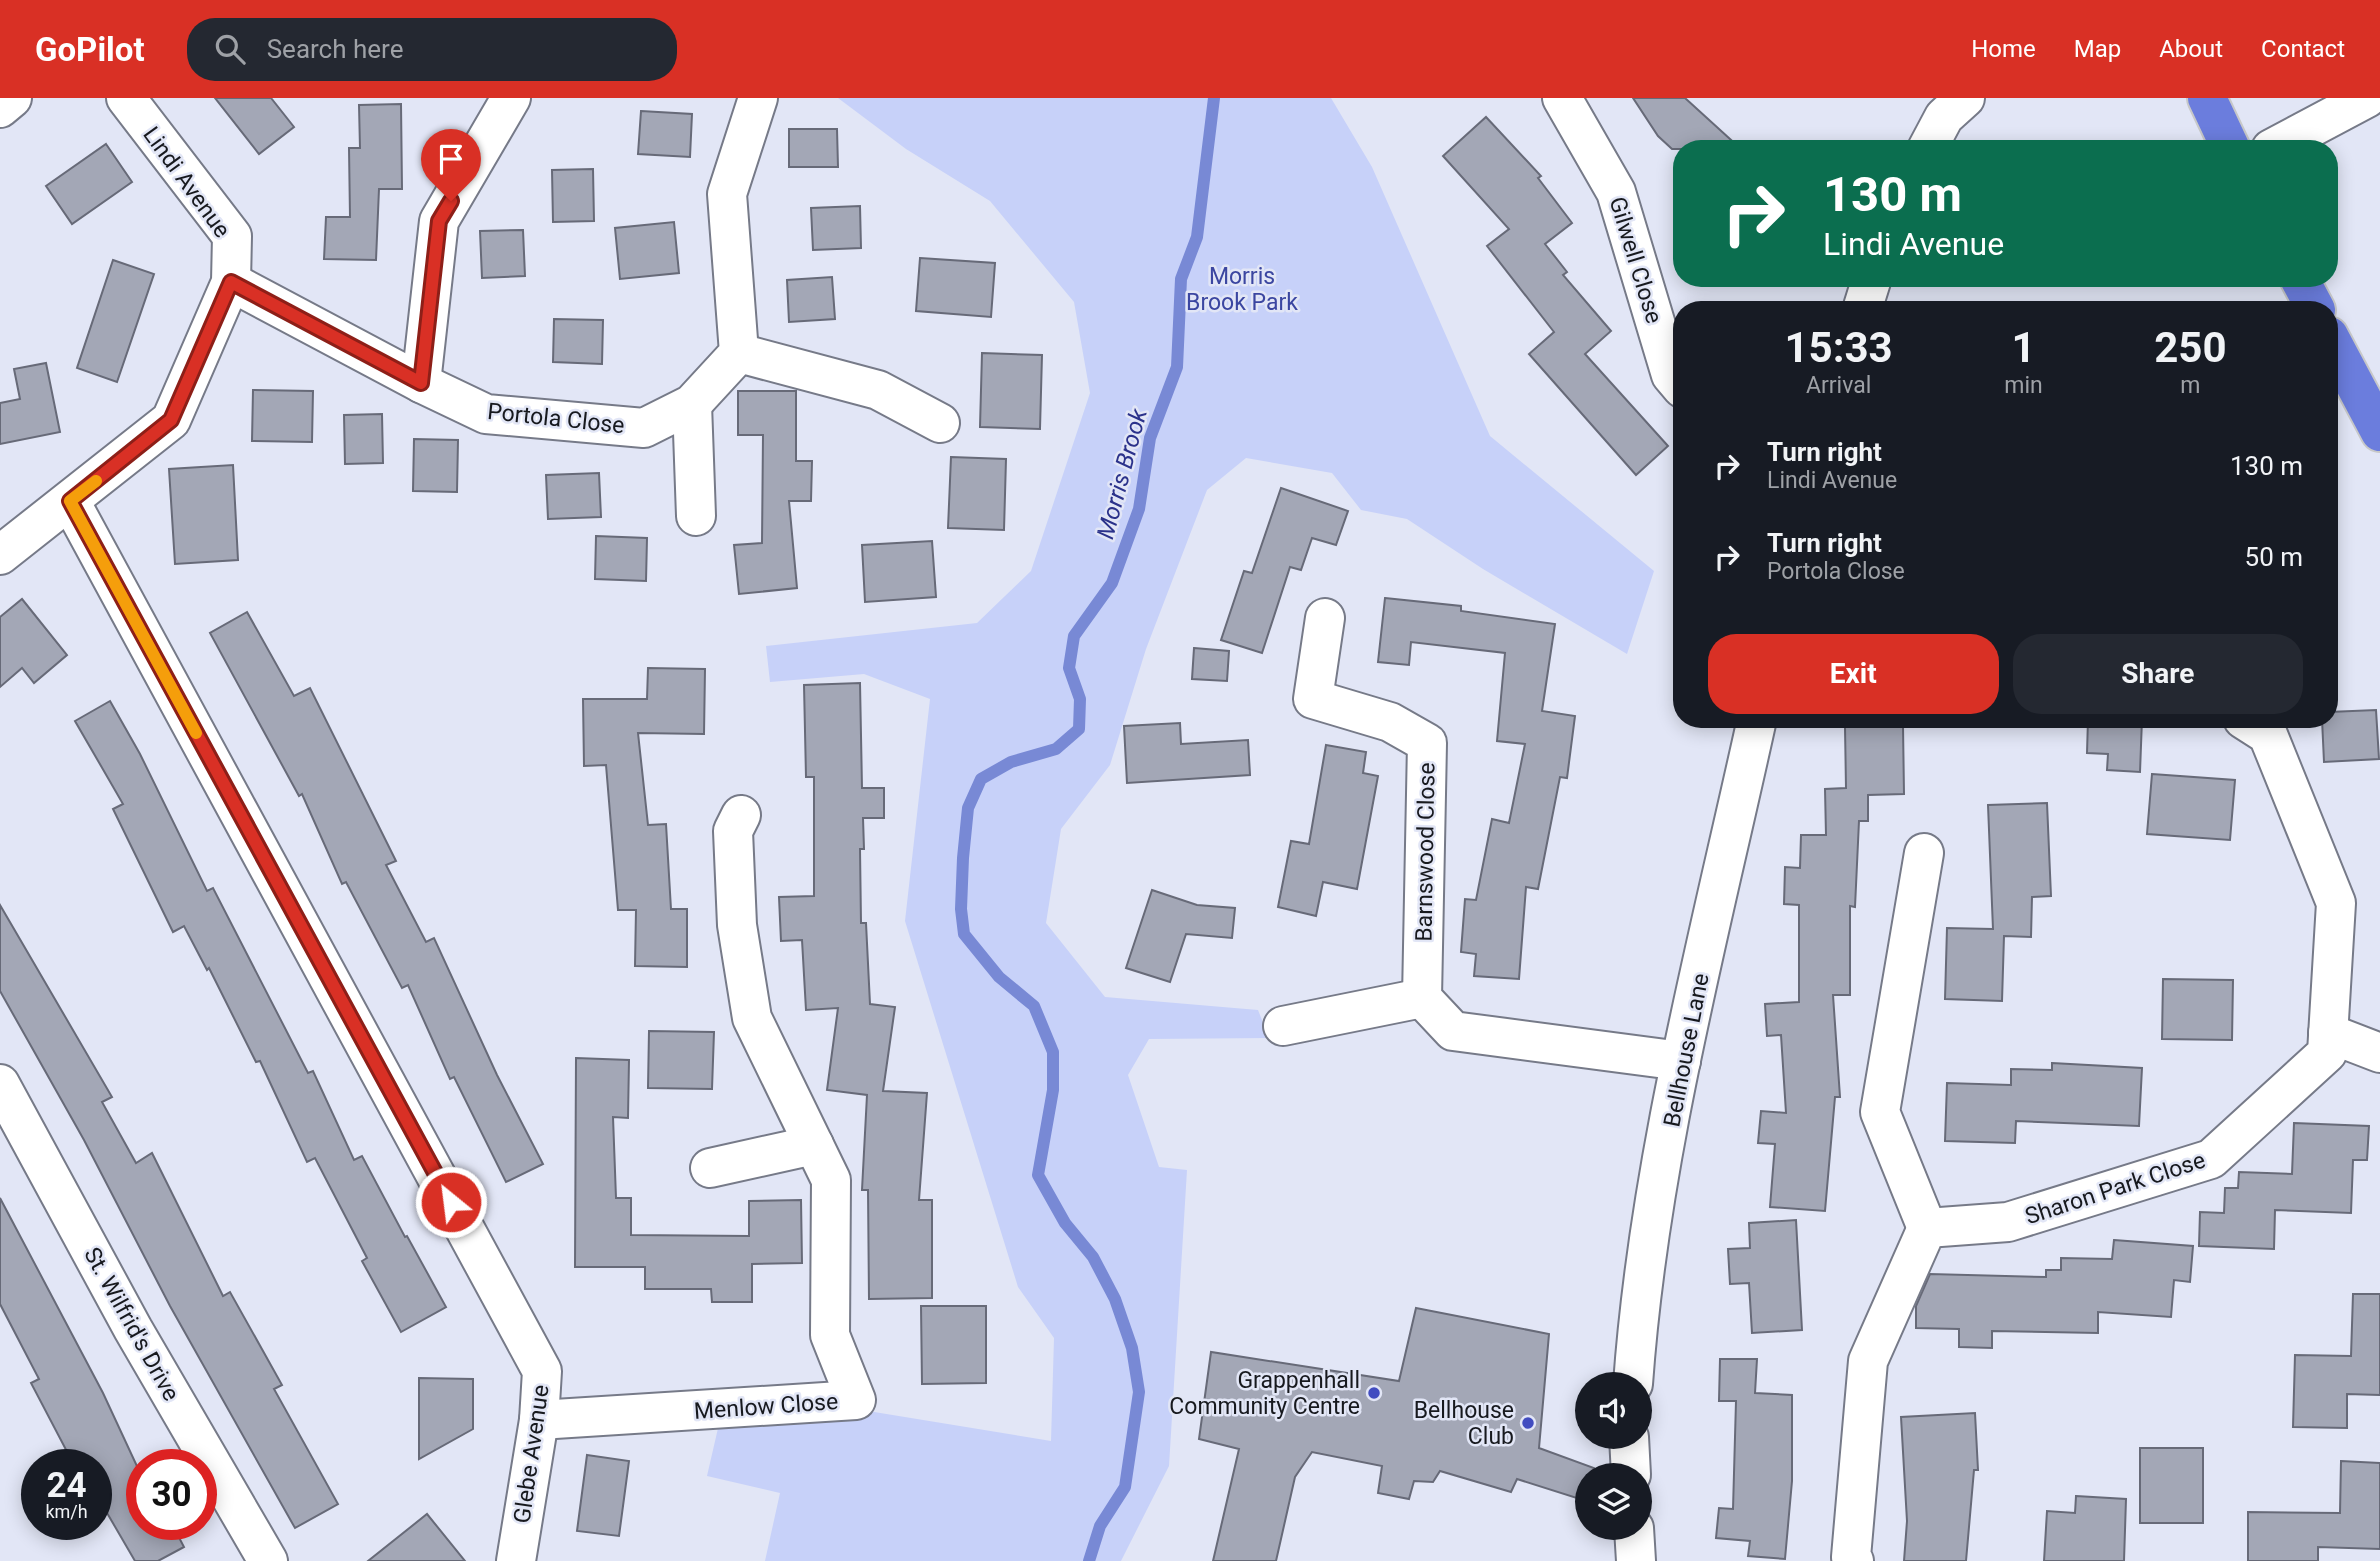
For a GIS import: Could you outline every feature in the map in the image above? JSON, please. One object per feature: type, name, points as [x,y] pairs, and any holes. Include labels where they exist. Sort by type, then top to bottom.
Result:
[{"type":"highway","points":[[2207,98],[2227,140]]},
{"type":"highway","points":[[2338,352],[2380,432]]},
{"type":"street","points":[[0,107],[12,98]]},
{"type":"street","name":"Lindi Avenue","points":[[0,555],[171,420],[231,282],[232,236],[126,98]]},
{"type":"street","points":[[421,383],[439,221],[511,98]]},
{"type":"street","points":[[758,98],[727,194],[738,353],[878,390],[940,423]]},
{"type":"street","name":"Gilwell Close","points":[[1562,98],[1616,192],[1673,377]]},
{"type":"street","points":[[1932,140],[1944,117],[1965,98]]},
{"type":"street","points":[[2288,140],[2367,98]]},
{"type":"street","name":"Portola Close","points":[[231,282],[421,383],[486,414],[644,428],[692,404],[738,353]]},
{"type":"street","points":[[692,404],[695,516]]},
{"type":"street","name":"Glebe Avenue","points":[[70,501],[542,1371],[539,1420],[516,1561]]},
{"type":"street","name":"Barnswood Close","points":[[1325,618],[1313,699],[1390,722],[1427,743],[1422,998]]},
{"type":"street","name":"Bellhouse Lane","points":[[1634,1372],[1639,1300],[1681,1061],[1755,728]]},
{"type":"street","name":"Sharon Park Close","points":[[1927,1228],[2008,1222],[2211,1159],[2327,1054],[2336,903],[2268,735],[2258,728]]},
{"type":"street","name":"Menlow Close","points":[[539,1420],[856,1401],[830,1335],[831,1180],[752,1018],[737,925],[733,831],[741,815]]},
{"type":"street","points":[[1854,1561],[1851,1557],[1868,1361],[1927,1228],[1880,1112],[1924,853]]},
{"type":"street","points":[[1283,1026],[1422,998],[1453,1031],[1681,1061]]},
{"type":"street","points":[[2328,1033],[2380,1053]]},
{"type":"street","name":"St. Wilfrid's Drive","points":[[0,1084],[133,1329],[268,1561]]},
{"type":"street","points":[[710,1168],[814,1145]]},
{"type":"street","points":[[1635,1540],[1636,1561]]},
{"type":"green space","name":"Morris Brook Park","points":[[838,98],[1331,98],[1372,167],[1490,436],[1654,571],[1627,654],[1483,569],[1407,519],[1361,510],[1332,473],[1246,458],[1207,490],[1146,649],[1110,765],[1061,829],[1046,923],[1105,997],[1258,1010],[1269,1038],[1149,1039],[1128,1075],[1159,1167],[1187,1170],[1169,1466],[1121,1561],[765,1561],[780,1493],[707,1476],[719,1424],[862,1410],[1051,1441],[1054,1338],[1018,1287],[905,921],[930,699],[864,674],[770,682],[766,646],[977,623],[1031,571],[1090,393],[1074,302],[990,201],[906,149]]},
{"type":"building","points":[[215,98],[271,98],[294,127],[259,154]]},
{"type":"building","points":[[1633,98],[1685,98],[1731,140],[1673,140],[1672,149],[1658,136]]},
{"type":"building","points":[[401,104],[402,189],[379,189],[376,260],[324,259],[326,217],[350,217],[349,148],[360,148],[359,105]]},
{"type":"building","points":[[641,111],[692,114],[690,157],[638,154]]},
{"type":"building","points":[[1486,117],[1541,176],[1538,178],[1572,223],[1545,244],[1567,272],[1563,275],[1611,331],[1585,354],[1668,446],[1636,475],[1529,354],[1554,332],[1487,246],[1509,229],[1443,156]]},
{"type":"building","points":[[789,129],[837,129],[838,167],[789,167]]},
{"type":"building","points":[[106,144],[132,182],[72,224],[46,186]]},
{"type":"building","points":[[593,169],[594,221],[553,222],[552,170]]},
{"type":"building","points":[[860,206],[861,248],[813,250],[811,208]]},
{"type":"building","points":[[674,222],[679,273],[620,279],[615,228]]},
{"type":"building","points":[[523,230],[525,276],[482,278],[480,231]]},
{"type":"building","points":[[920,258],[995,263],[991,317],[916,311]]},
{"type":"building","points":[[113,260],[154,274],[117,382],[77,368]]},
{"type":"building","points":[[832,277],[835,319],[789,322],[787,280]]},
{"type":"building","points":[[554,319],[603,320],[602,364],[553,362]]},
{"type":"building","points":[[982,353],[1042,355],[1040,429],[980,427]]},
{"type":"building","points":[[46,363],[60,432],[0,444],[0,403],[20,399],[14,369]]},
{"type":"building","points":[[253,390],[313,391],[312,442],[252,441]]},
{"type":"building","points":[[738,391],[796,391],[796,461],[812,461],[811,501],[789,501],[797,588],[739,594],[734,545],[762,543],[763,435],[738,435]]},
{"type":"building","points":[[382,414],[383,463],[345,464],[344,415]]},
{"type":"building","points":[[414,439],[458,440],[457,492],[413,491]]},
{"type":"building","points":[[951,457],[1006,459],[1004,530],[948,528]]},
{"type":"building","points":[[233,465],[238,560],[175,564],[169,469]]},
{"type":"building","points":[[599,473],[601,517],[548,519],[546,475]]},
{"type":"building","points":[[1281,488],[1348,511],[1336,545],[1312,538],[1301,570],[1290,567],[1262,653],[1221,640],[1244,571],[1252,573]]},
{"type":"building","points":[[596,536],[647,538],[646,581],[595,579]]},
{"type":"building","points":[[932,541],[936,597],[865,602],[862,545]]},
{"type":"building","points":[[1385,598],[1461,606],[1461,611],[1555,624],[1542,711],[1575,716],[1567,778],[1560,777],[1538,889],[1526,887],[1519,979],[1474,976],[1476,954],[1461,952],[1465,899],[1476,900],[1492,819],[1509,823],[1525,744],[1497,741],[1505,653],[1411,642],[1409,665],[1378,662]]},
{"type":"building","points":[[22,599],[67,655],[34,683],[22,668],[0,687],[0,617]]},
{"type":"building","points":[[247,612],[294,696],[310,688],[396,861],[386,865],[426,942],[434,938],[497,1075],[543,1164],[506,1182],[454,1077],[450,1079],[408,985],[402,988],[346,882],[342,884],[302,794],[299,796],[210,633]]},
{"type":"building","points":[[1194,648],[1229,651],[1227,681],[1192,679]]},
{"type":"building","points":[[648,668],[705,669],[704,734],[638,733],[648,825],[666,824],[671,909],[687,909],[687,967],[635,966],[636,910],[618,910],[606,765],[584,766],[583,699],[647,699]]},
{"type":"building","points":[[860,683],[862,788],[884,788],[884,818],[863,818],[864,849],[860,849],[861,923],[866,923],[870,1004],[895,1007],[883,1091],[927,1093],[919,1200],[932,1200],[932,1298],[869,1299],[868,1190],[862,1190],[867,1095],[827,1090],[838,1008],[806,1010],[802,940],[781,941],[779,897],[814,896],[814,777],[806,777],[804,685]]},
{"type":"building","points":[[110,701],[140,754],[207,891],[213,888],[308,1073],[313,1071],[354,1160],[362,1156],[446,1307],[401,1332],[362,1261],[367,1258],[315,1158],[307,1162],[260,1061],[256,1062],[209,968],[207,970],[184,926],[173,932],[113,809],[123,804],[75,721]]},
{"type":"building","points":[[2376,710],[2379,759],[2324,762],[2322,728],[2338,728],[2338,712]]},
{"type":"building","points":[[1180,723],[1181,744],[1248,740],[1250,775],[1127,783],[1124,726]]},
{"type":"building","points":[[1845,728],[1903,728],[1904,794],[1868,795],[1868,821],[1859,821],[1855,907],[1850,906],[1850,995],[1833,995],[1840,1097],[1835,1097],[1825,1211],[1770,1207],[1775,1144],[1758,1143],[1761,1111],[1786,1113],[1781,1035],[1767,1036],[1765,1004],[1799,1002],[1799,905],[1784,904],[1785,867],[1800,868],[1801,835],[1826,835],[1825,789],[1846,788]]},
{"type":"building","points":[[2088,728],[2142,728],[2140,772],[2107,770],[2108,754],[2087,753]]},
{"type":"building","points":[[1326,745],[1366,752],[1363,773],[1378,776],[1357,889],[1323,882],[1316,916],[1278,907],[1291,841],[1309,844]]},
{"type":"building","points":[[2152,774],[2235,780],[2230,840],[2147,834]]},
{"type":"building","points":[[2047,803],[2051,896],[2032,897],[2031,937],[2004,936],[2002,1001],[1945,999],[1947,928],[1993,929],[1988,805]]},
{"type":"building","points":[[1152,890],[1197,905],[1235,908],[1232,938],[1186,934],[1170,982],[1126,968]]},
{"type":"building","points":[[0,905],[112,1097],[102,1102],[136,1163],[152,1153],[223,1296],[230,1292],[282,1385],[274,1389],[338,1504],[295,1528],[170,1306],[84,1140],[0,991]]},
{"type":"building","points":[[2163,979],[2233,980],[2232,1040],[2162,1039]]},
{"type":"building","points":[[649,1031],[714,1032],[712,1089],[648,1088]]},
{"type":"building","points":[[576,1058],[629,1060],[628,1118],[613,1117],[616,1198],[631,1198],[631,1235],[749,1236],[749,1201],[801,1200],[802,1263],[752,1264],[752,1302],[712,1302],[711,1289],[645,1289],[645,1267],[575,1267]]},
{"type":"building","points":[[2052,1063],[2142,1068],[2139,1126],[2016,1121],[2015,1143],[1945,1141],[1947,1083],[2011,1085],[2011,1069],[2052,1070]]},
{"type":"building","points":[[2294,1123],[2369,1126],[2367,1160],[2353,1160],[2351,1213],[2275,1210],[2274,1249],[2199,1246],[2200,1212],[2224,1213],[2225,1188],[2238,1188],[2239,1172],[2292,1174]]},
{"type":"building","points":[[0,1198],[103,1393],[129,1449],[126,1449],[126,1540],[180,1540],[184,1547],[158,1561],[135,1561],[112,1521],[112,1449],[66,1449],[31,1383],[39,1379],[0,1304]]},
{"type":"building","points":[[1796,1220],[1802,1330],[1752,1333],[1749,1283],[1730,1284],[1728,1249],[1750,1248],[1749,1223]]},
{"type":"building","points":[[2114,1240],[2193,1246],[2190,1282],[2174,1280],[2171,1317],[2098,1312],[2098,1333],[1992,1331],[1992,1348],[1959,1347],[1959,1329],[1916,1328],[1916,1306],[1930,1274],[2046,1277],[2046,1270],[2061,1270],[2061,1258],[2112,1259]]},
{"type":"building","points":[[2353,1294],[2380,1294],[2380,1395],[2347,1394],[2347,1428],[2293,1427],[2295,1355],[2351,1356]]},
{"type":"building","points":[[921,1306],[986,1306],[986,1383],[922,1384]]},
{"type":"building","name":"Grappenhall Community Centre","points":[[1416,1308],[1549,1334],[1539,1448],[1580,1463],[1575,1463],[1575,1497],[1517,1479],[1511,1492],[1440,1471],[1433,1482],[1414,1481],[1409,1499],[1378,1493],[1382,1466],[1312,1452],[1295,1477],[1276,1561],[1213,1561],[1239,1449],[1199,1439],[1211,1352],[1399,1381]]},
{"type":"building","points":[[1720,1359],[1757,1359],[1755,1393],[1792,1395],[1792,1481],[1785,1559],[1748,1556],[1750,1541],[1716,1538],[1719,1508],[1733,1509],[1736,1401],[1719,1401]]},
{"type":"building","points":[[419,1378],[473,1379],[473,1429],[419,1459]]},
{"type":"building","points":[[1975,1413],[1978,1470],[1974,1470],[1966,1561],[1904,1561],[1907,1521],[1901,1417]]},
{"type":"building","points":[[2140,1448],[2203,1448],[2203,1523],[2140,1523]]},
{"type":"building","points":[[587,1455],[629,1461],[619,1536],[577,1531]]},
{"type":"building","points":[[2341,1461],[2380,1463],[2380,1549],[2318,1547],[2318,1561],[2248,1561],[2248,1512],[2340,1513]]},
{"type":"building","points":[[2076,1496],[2126,1499],[2124,1561],[2044,1561],[2047,1511],[2075,1513]]},
{"type":"building","points":[[427,1514],[465,1561],[368,1561]]},
{"type":"waterway","name":"Morris Brook","points":[[1089,1561],[1100,1526],[1125,1487],[1139,1392],[1132,1348],[1115,1299],[1093,1257],[1065,1223],[1038,1175],[1053,1090],[1053,1052],[1034,1006],[999,977],[964,934],[961,909],[963,858],[968,808],[981,779],[1011,762],[1056,749],[1079,729],[1080,699],[1069,668],[1074,636],[1112,583],[1139,509],[1150,438],[1177,367],[1181,279],[1197,237],[1214,98]]},
{"type":"slow traffic","points":[[96,481],[70,501],[196,733]]},
{"type":"place","name":"Grappenhall Community Centre","points":[[1374,1393]]},
{"type":"place","name":"Bellhouse Club","points":[[1528,1423]]},
{"type":"route","points":[[451,201],[439,221],[421,383],[231,282],[171,420],[70,501],[451,1202]]}]
